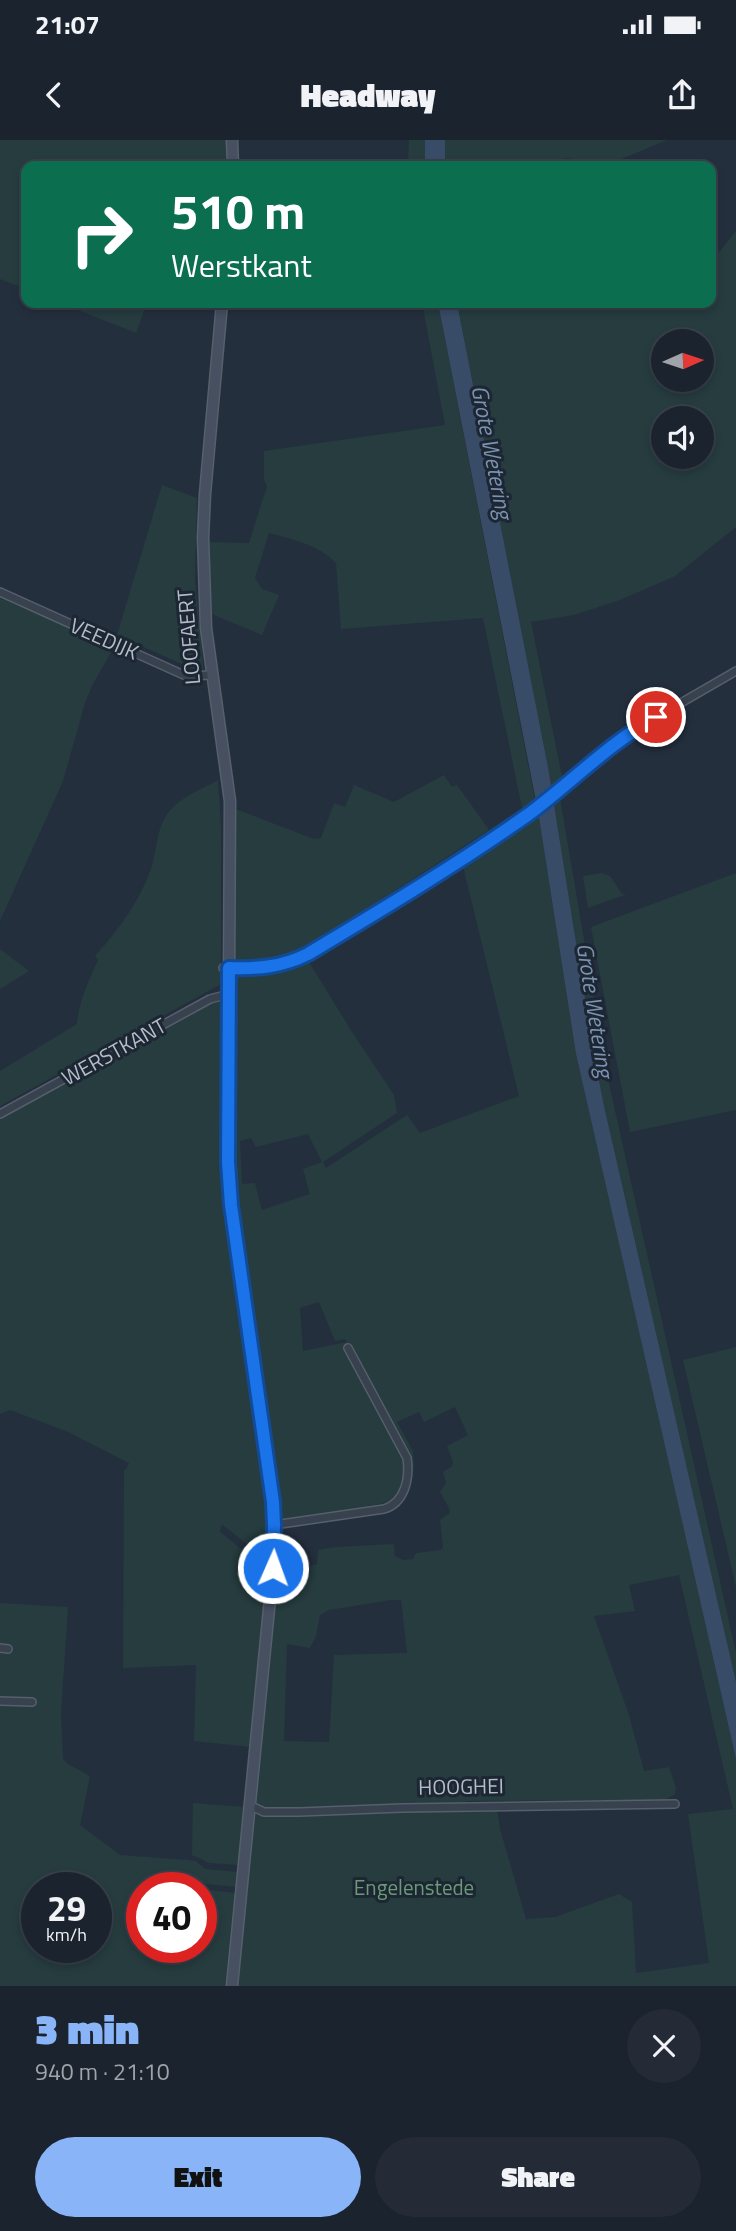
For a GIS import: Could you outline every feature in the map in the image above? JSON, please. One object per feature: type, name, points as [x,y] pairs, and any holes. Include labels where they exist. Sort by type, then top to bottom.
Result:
[{"type":"street","points":[[232,140],[233,161]]},
{"type":"street","name":"LOOFAERT","points":[[222,308],[203,538],[204,599],[211,674],[230,801],[226,968],[229,994]]},
{"type":"street","name":"VEEDIJK","points":[[0,592],[186,676],[211,674]]},
{"type":"street","points":[[226,968],[259,969],[291,963],[308,954],[417,888],[530,813],[636,729],[736,671]]},
{"type":"street","points":[[229,994],[228,1162],[231,1205],[274,1525],[268,1621],[232,1986]]},
{"type":"street","name":"WERSTKANT","points":[[0,1114],[210,999],[229,994]]},
{"type":"street","points":[[274,1525],[384,1509],[400,1501],[409,1472],[407,1458],[348,1348]]},
{"type":"street","points":[[0,1701],[32,1702]]},
{"type":"street","name":"HOOGHEI","points":[[249,1805],[264,1812],[300,1812],[675,1804]]},
{"type":"green space","points":[[0,140],[226,140],[226,161],[21,161],[21,287],[0,279]]},
{"type":"green space","points":[[409,140],[425,140],[425,161],[408,161]]},
{"type":"green space","points":[[445,140],[667,140],[619,160],[565,158],[565,161],[445,161]]},
{"type":"green space","points":[[736,231],[736,527],[675,576],[620,600],[574,615],[531,622],[562,777],[551,790],[458,308],[716,308],[716,253]]},
{"type":"green space","points":[[73,308],[145,308],[136,333]]},
{"type":"green space","points":[[423,308],[439,308],[535,800],[522,808],[483,618],[341,629],[336,563],[313,547],[269,533],[255,578],[262,589],[279,595],[262,635],[214,615],[209,610],[206,542],[249,543],[267,486],[264,480],[264,451],[445,425]]},
{"type":"green space","points":[[162,485],[197,498],[195,580],[204,674],[117,635]]},
{"type":"green space","points":[[0,598],[114,647],[85,703],[63,781],[0,921]]},
{"type":"green space","points":[[444,775],[452,787],[457,785],[489,830],[310,945],[273,958],[234,962],[233,808],[314,839],[321,838],[334,803],[345,807],[354,785],[394,802]]},
{"type":"green space","points":[[218,780],[221,826],[221,984],[0,1106],[0,1071],[77,1024],[82,999],[98,960],[95,956],[134,905],[151,869],[161,826],[168,813],[184,798]]},
{"type":"green space","points":[[559,792],[606,1070],[736,1653],[736,1682],[604,1106],[553,799]]},
{"type":"green space","name":"Engelenstede","points":[[538,811],[576,1054],[736,1759],[736,1986],[236,1986],[253,1812],[258,1812],[255,1801],[277,1563],[283,1563],[291,1574],[317,1564],[318,1550],[336,1547],[394,1544],[395,1556],[403,1560],[413,1559],[416,1553],[441,1550],[443,1546],[440,1520],[450,1513],[440,1492],[446,1483],[443,1472],[452,1466],[453,1462],[447,1446],[468,1435],[455,1407],[424,1422],[419,1412],[397,1422],[413,1451],[414,1467],[402,1500],[284,1521],[269,1562],[221,1526],[220,1532],[269,1571],[251,1747],[194,1741],[196,1665],[123,1668],[124,1469],[126,1470],[129,1463],[66,1431],[10,1410],[0,1414],[0,1116],[232,990],[233,979],[238,974],[309,962],[394,1095],[397,1113],[323,1162],[326,1168],[407,1115],[420,1133],[519,1096],[462,862]],"holes":[[[308,1134],[322,1162],[303,1169],[310,1194],[262,1210],[255,1183],[242,1184],[240,1141],[251,1138],[256,1147]],[[319,1302],[335,1341],[345,1339],[347,1342],[303,1351],[300,1308]],[[679,1575],[733,1809],[688,1814],[709,1963],[636,1973],[632,1902],[619,1894],[555,1917],[527,1919],[527,1922],[500,1829],[497,1808],[477,1809],[465,1801],[665,1800],[675,1794],[676,1788],[669,1767],[644,1771],[629,1715],[594,1616],[635,1611],[629,1585]],[[401,1600],[407,1653],[334,1655],[329,1742],[284,1741],[287,1644],[310,1648],[316,1636],[320,1615],[329,1610]]]},
{"type":"green space","points":[[602,873],[610,876],[622,894],[627,894],[588,908],[583,876]]},
{"type":"green space","points":[[736,873],[736,1110],[630,1132],[591,927]]},
{"type":"green space","points":[[0,949],[29,971],[0,989]]},
{"type":"green space","points":[[736,1347],[736,1587],[683,1360]]},
{"type":"green space","points":[[0,1603],[68,1607],[61,1713],[63,1759],[90,1776],[80,1825],[120,1855],[196,1861],[205,1869],[238,1872],[237,1887],[217,1885],[217,1872],[126,1872],[126,1963],[217,1963],[217,1891],[236,1893],[228,1986],[0,1986]]},
{"type":"green space","points":[[193,1803],[245,1807],[239,1865],[209,1863],[192,1855]]},
{"type":"water","points":[[425,140],[445,140],[445,161],[425,161]]},
{"type":"water","points":[[439,308],[458,308],[548,767],[604,1106],[736,1682],[736,1759],[576,1054],[538,811]]},
{"type":"route","points":[[273,1568],[273,1502],[231,1205],[228,1162],[229,968],[259,969],[276,966],[291,963],[308,954],[417,888],[530,813],[576,774],[656,717]]},
{"type":"water label","name":"Grote Wetering","points":[[492,452]]},
{"type":"water label","name":"Grote Wetering","points":[[595,1010]]}]
